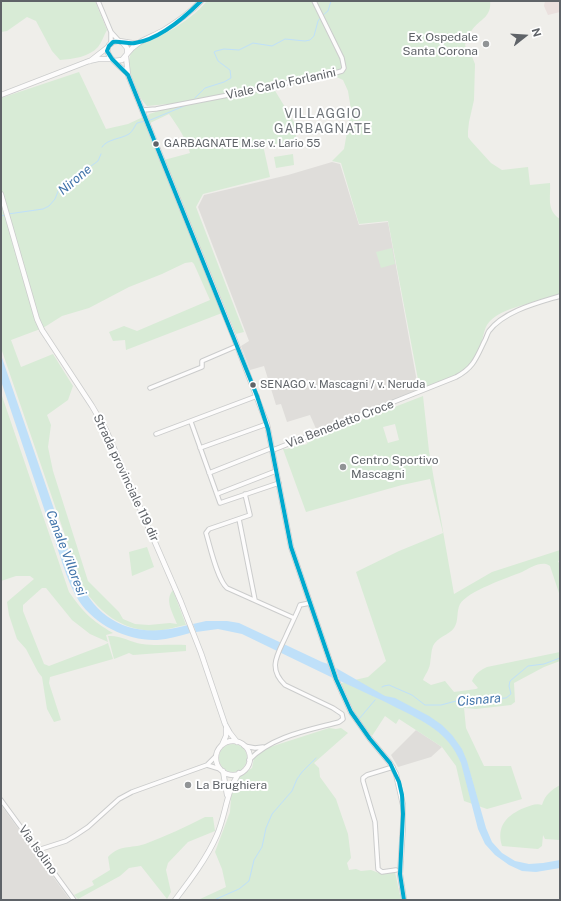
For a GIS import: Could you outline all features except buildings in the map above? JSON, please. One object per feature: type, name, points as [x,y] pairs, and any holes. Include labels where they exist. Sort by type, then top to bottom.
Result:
[{"type":"street","points":[[98,1],[111,32],[127,48],[126,67],[128,75],[267,424],[273,449],[288,538],[336,680],[356,719],[393,767],[399,782],[403,805],[400,874],[404,900]]},
{"type":"street","points":[[1,93],[89,61],[119,61],[138,42],[164,30],[180,20],[201,1]]},
{"type":"street","name":"Viale Carlo Forlanini","points":[[143,110],[340,72],[344,68],[342,58],[314,1]]},
{"type":"street","points":[[111,32],[108,55],[128,75]]},
{"type":"street","points":[[89,61],[113,42],[138,42]]},
{"type":"street","name":"Strada provinciale 119 dir","points":[[1,194],[36,319],[106,430],[198,645],[225,724],[237,742]]},
{"type":"street","name":"Via Benedetto Croce","points":[[209,473],[456,377],[470,368],[475,362],[489,332],[499,322],[525,307],[560,296]]},
{"type":"street","points":[[150,388],[202,367],[202,361],[237,346]]},
{"type":"street","points":[[156,434],[257,396]]},
{"type":"street","points":[[191,422],[220,503],[279,483]]},
{"type":"street","points":[[200,448],[267,424]]},
{"type":"street","points":[[217,494],[276,470]]},
{"type":"street","points":[[245,494],[250,515],[208,529],[206,533],[212,554],[225,586],[294,618]]},
{"type":"street","points":[[239,519],[255,600]]},
{"type":"street","points":[[227,799],[222,770],[216,761],[218,750],[222,745],[228,742],[237,742],[244,746],[255,748],[266,746],[302,732],[339,722],[343,719],[342,714],[333,708],[289,687],[282,682],[275,667],[277,654],[300,605],[310,603]]},
{"type":"street","name":"Strada provinciale 119 dir","points":[[222,745],[226,733],[225,724]]},
{"type":"street","points":[[176,900],[206,856],[217,835],[224,817],[227,799],[233,782],[239,773],[246,768],[249,760],[249,754],[244,746]]},
{"type":"street","points":[[249,760],[266,746]]},
{"type":"street","points":[[38,850],[66,841],[76,835],[88,827],[121,798],[132,792],[207,765],[216,756]]},
{"type":"street","points":[[207,765],[229,774],[239,773]]},
{"type":"street","points":[[393,767],[367,775],[363,778],[363,782],[375,822],[378,869],[382,872],[396,870]]},
{"type":"street","name":"Via Isolino","points":[[1,800],[74,900]]},
{"type":"shaded area","points":[[545,1],[560,1],[560,12],[548,15],[544,6]]},
{"type":"shaded area","points":[[332,162],[340,164],[359,225],[388,222],[419,393],[317,431],[310,415],[287,422],[281,404],[276,405],[264,366],[250,370],[241,346],[249,341],[198,207],[204,195],[288,175]]},
{"type":"shaded area","points":[[416,730],[442,747],[431,757],[398,767],[391,755]]},
{"type":"shaded area","points":[[1,805],[70,900],[1,900]]},
{"type":"green space","points":[[1,1],[95,1],[107,30],[101,43],[90,53],[75,58],[60,60],[52,51],[36,21],[27,17],[7,31],[1,32]]},
{"type":"green space","points":[[207,1],[490,1],[489,11],[472,30],[465,45],[475,64],[474,100],[469,122],[468,137],[491,163],[502,170],[528,167],[530,185],[550,183],[551,207],[553,212],[560,219],[560,297],[520,306],[500,314],[487,325],[480,349],[474,362],[470,366],[457,374],[420,390],[388,221],[359,224],[341,163],[332,161],[344,149],[351,110],[348,91],[343,80],[328,73],[276,85],[274,89],[297,127],[295,142],[263,145],[270,177],[203,194],[196,207],[244,332],[236,334],[164,160],[190,153],[186,142],[179,128],[169,114],[150,123],[148,116],[149,114],[169,108],[168,104],[147,106],[142,101],[136,89],[130,70],[129,60],[137,47],[171,30],[195,13]]},
{"type":"green space","points":[[79,72],[106,129],[128,124],[143,117],[222,313],[126,350],[125,340],[113,341],[109,332],[124,326],[137,331],[210,300],[192,262],[185,263],[129,287],[89,308],[62,316],[43,328],[11,340],[21,367],[53,354],[73,386],[68,400],[47,415],[51,425],[48,447],[53,471],[88,581],[119,612],[123,619],[135,624],[177,624],[169,602],[170,594],[173,590],[186,625],[161,630],[141,630],[121,623],[104,612],[83,588],[1,348],[1,98]]},
{"type":"green space","points":[[293,154],[294,165],[276,168],[274,157]]},
{"type":"green space","points":[[392,248],[395,264],[381,268],[376,252]]},
{"type":"green space","points":[[1,393],[69,592],[88,616],[113,633],[106,635],[108,642],[90,634],[72,620],[46,588],[42,588],[23,605],[23,611],[44,664],[49,666],[108,643],[113,659],[50,677],[49,683],[61,720],[54,722],[47,709],[42,677],[26,649],[17,639],[9,615],[7,602],[34,579],[30,576],[16,576],[1,581]]},
{"type":"green space","points":[[423,396],[429,451],[454,594],[492,572],[560,550],[560,560],[558,561],[560,565],[560,596],[550,566],[547,564],[540,564],[532,567],[488,585],[471,594],[460,604],[454,628],[437,640],[433,646],[428,670],[423,680],[431,685],[445,681],[454,692],[476,689],[478,688],[472,681],[482,669],[560,652],[560,661],[544,667],[514,683],[515,702],[511,705],[476,709],[464,708],[466,728],[484,766],[511,766],[522,799],[487,809],[464,801],[456,766],[442,747],[399,719],[396,724],[385,716],[372,736],[357,718],[341,683],[368,677],[386,661],[356,572],[399,551],[443,533],[430,479],[402,485],[306,512],[283,449],[287,449],[301,443],[304,445],[307,444],[308,441],[342,429],[348,425]],"holes":[[[395,424],[399,440],[388,443],[383,427]]]},
{"type":"green space","points":[[147,547],[154,567],[132,576],[129,552]]},
{"type":"green space","points":[[108,636],[142,644],[186,645],[186,651],[133,655],[129,653],[114,659]]},
{"type":"green space","points":[[329,728],[341,728],[348,733],[314,763],[319,768],[320,777],[336,799],[348,834],[351,858],[347,863],[349,870],[371,870],[379,873],[395,872],[401,900],[198,900],[226,887],[222,869],[215,852],[230,812],[231,798],[235,783],[240,776],[252,768],[254,758],[262,751]]},
{"type":"green space","points":[[233,744],[243,748],[247,758],[243,768],[233,772],[223,768],[219,758],[223,748]]},
{"type":"green space","points":[[560,785],[560,840],[545,839],[543,835],[542,846],[538,849],[502,846],[501,833],[504,822],[513,814],[524,808],[540,804],[542,805],[549,793]]},
{"type":"green space","points":[[205,817],[213,817],[215,831],[188,842],[168,863],[166,870],[171,892],[167,899],[141,866],[129,868],[120,876],[78,899],[74,895],[94,885],[92,881],[110,870],[108,857],[117,850],[145,844]]},
{"type":"water","name":"Canale Villoresi","points":[[1,355],[76,573],[84,590],[95,605],[107,616],[120,624],[135,629],[151,630],[169,629],[188,625],[190,633],[157,640],[146,640],[124,635],[94,618],[79,601],[65,570],[1,381]]},
{"type":"water","points":[[206,621],[227,621],[239,623],[328,664],[333,678],[242,634],[218,629],[196,632],[193,624]]},
{"type":"water","points":[[336,668],[385,696],[395,698],[429,716],[442,725],[452,735],[462,749],[467,761],[486,828],[492,842],[502,853],[515,861],[529,864],[560,860],[560,868],[536,872],[522,871],[509,865],[495,855],[485,844],[478,829],[461,763],[456,752],[449,743],[435,729],[426,723],[340,681]]},
{"type":"waterway","name":"Nirone","points":[[323,15],[328,11],[331,1]]},
{"type":"waterway","name":"Nirone","points":[[195,98],[205,88],[224,82],[231,78],[230,70],[218,61],[214,52],[224,49],[239,50],[253,43],[272,46],[285,39],[310,40],[314,36],[318,21],[321,17]]},
{"type":"waterway","name":"Nirone","points":[[148,121],[189,104]]},
{"type":"waterway","name":"Nirone","points":[[102,147],[107,142],[126,136],[137,123],[145,121]]},
{"type":"waterway","name":"Nirone","points":[[8,214],[43,209],[49,206],[55,199],[59,189],[98,161],[101,154]]},
{"type":"waterway","name":"Nirone","points":[[1,216],[5,215]]},
{"type":"waterway","name":"Cisnara","points":[[382,687],[389,685],[412,695],[425,705],[441,705],[456,701],[475,703],[490,699],[506,698],[511,694],[509,686],[510,681],[528,666],[544,664],[560,658]]},
{"type":"waterway","name":"Cisnara","points":[[359,719],[375,700]]},
{"type":"waterway","name":"Cisnara","points":[[214,900],[239,889],[249,881],[254,860],[262,847],[266,828],[272,814],[292,791],[302,772],[316,758]]},
{"type":"transit line","points":[[201,1],[179,21],[153,37],[135,43],[113,42],[107,51],[112,59],[128,75],[257,396],[268,429],[291,547],[336,679],[351,712],[370,739],[390,763],[399,782],[402,795],[403,814],[400,874],[404,900]]},
{"type":"place","name":"Ex Ospedale Santa Corona","points":[[486,44]]},
{"type":"place","name":"GARBAGNATE M.se v. Lario 55","points":[[156,144]]},
{"type":"place","name":"SENAGO v. Mascagni / v. Neruda","points":[[253,385]]},
{"type":"place","name":"Centro Sportivo Mascagni","points":[[343,467]]},
{"type":"place","name":"La Brughiera","points":[[188,785]]},
{"type":"district","name":"VILLAGGIO GARBAGNATE","points":[[323,122]]}]
